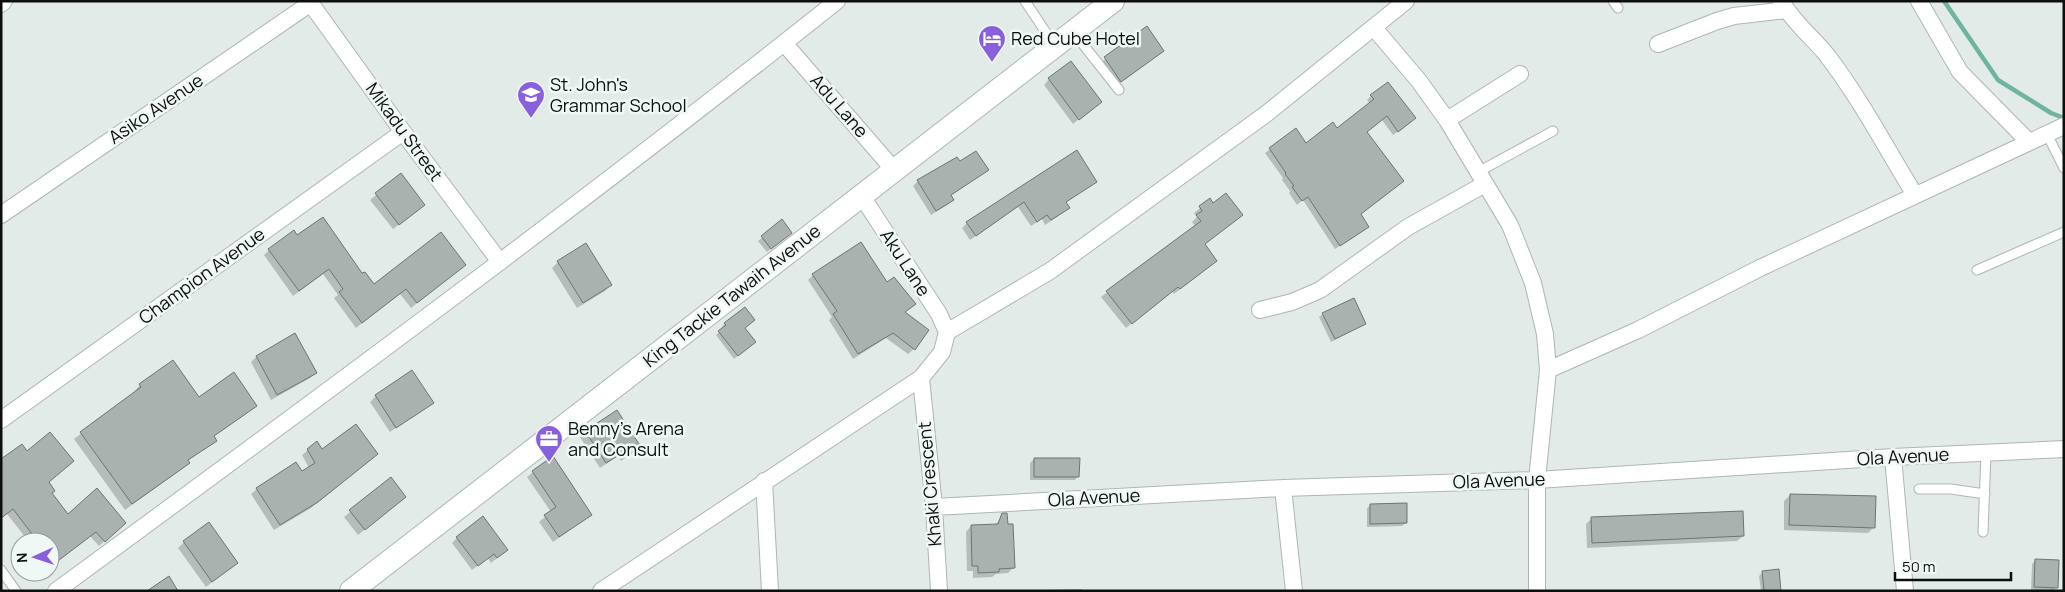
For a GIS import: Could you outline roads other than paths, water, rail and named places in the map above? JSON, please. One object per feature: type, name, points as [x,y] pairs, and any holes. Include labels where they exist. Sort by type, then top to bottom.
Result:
[{"type":"street","points":[[1,4],[4,1]]},
{"type":"street","points":[[56,591],[500,262],[837,1]]},
{"type":"street","name":"King Tackie Tawaih Avenue","points":[[351,591],[1113,1]]},
{"type":"street","points":[[601,591],[921,378],[942,352],[947,332],[1050,271],[1266,114],[1406,1]]},
{"type":"street","points":[[1919,1],[1960,72],[2029,142]]},
{"type":"street","name":"Mikadu Street","points":[[310,2],[403,132],[500,262]]},
{"type":"street","name":"Asiko Avenue","points":[[1,215],[310,2]]},
{"type":"street","points":[[1658,44],[1717,21],[1784,6],[1825,54],[1915,195]]},
{"type":"street","points":[[1374,28],[1419,81],[1447,120],[1510,225],[1533,283],[1545,334],[1548,370],[1537,480],[1537,591]]},
{"type":"street","name":"Adu Lane","points":[[784,43],[894,170]]},
{"type":"street","points":[[1447,120],[1520,74]]},
{"type":"street","points":[[1548,370],[1638,330],[1760,268],[2056,130]]},
{"type":"street","name":"Champion Avenue","points":[[1,420],[403,132]]},
{"type":"street","points":[[1260,310],[1292,302],[1320,290],[1481,178]]},
{"type":"street","name":"Aku Lane","points":[[861,195],[939,314],[947,332]]},
{"type":"street","name":"Khaki Crescent","points":[[921,378],[934,506],[939,591]]},
{"type":"street","name":"Ola Avenue","points":[[934,506],[1283,488],[1537,480],[1893,457],[2064,449]]},
{"type":"street","points":[[1893,457],[1905,591]]},
{"type":"street","points":[[764,481],[770,591]]},
{"type":"street","points":[[1283,488],[1294,591]]},
{"type":"lane","points":[[1025,1],[1056,46]]},
{"type":"lane","points":[[1074,32],[1119,90]]},
{"type":"lane","points":[[2056,130],[2064,168]]},
{"type":"lane","points":[[1481,178],[1553,131]]},
{"type":"lane","points":[[1977,270],[2064,232]]},
{"type":"lane","points":[[1983,532],[1986,453]]},
{"type":"lane","points":[[1919,489],[1951,489],[1985,494]]},
{"type":"lane","points":[[1,570],[16,591]]},
{"type":"waterway","points":[[1944,1],[1998,80],[2051,113],[2064,118]]},
{"type":"place","name":"Red Cube Hotel","points":[[992,63]]},
{"type":"place","name":"St. John's Grammar School","points":[[531,119]]},
{"type":"place","name":"Benny's Arena and Consult","points":[[549,463]]}]
